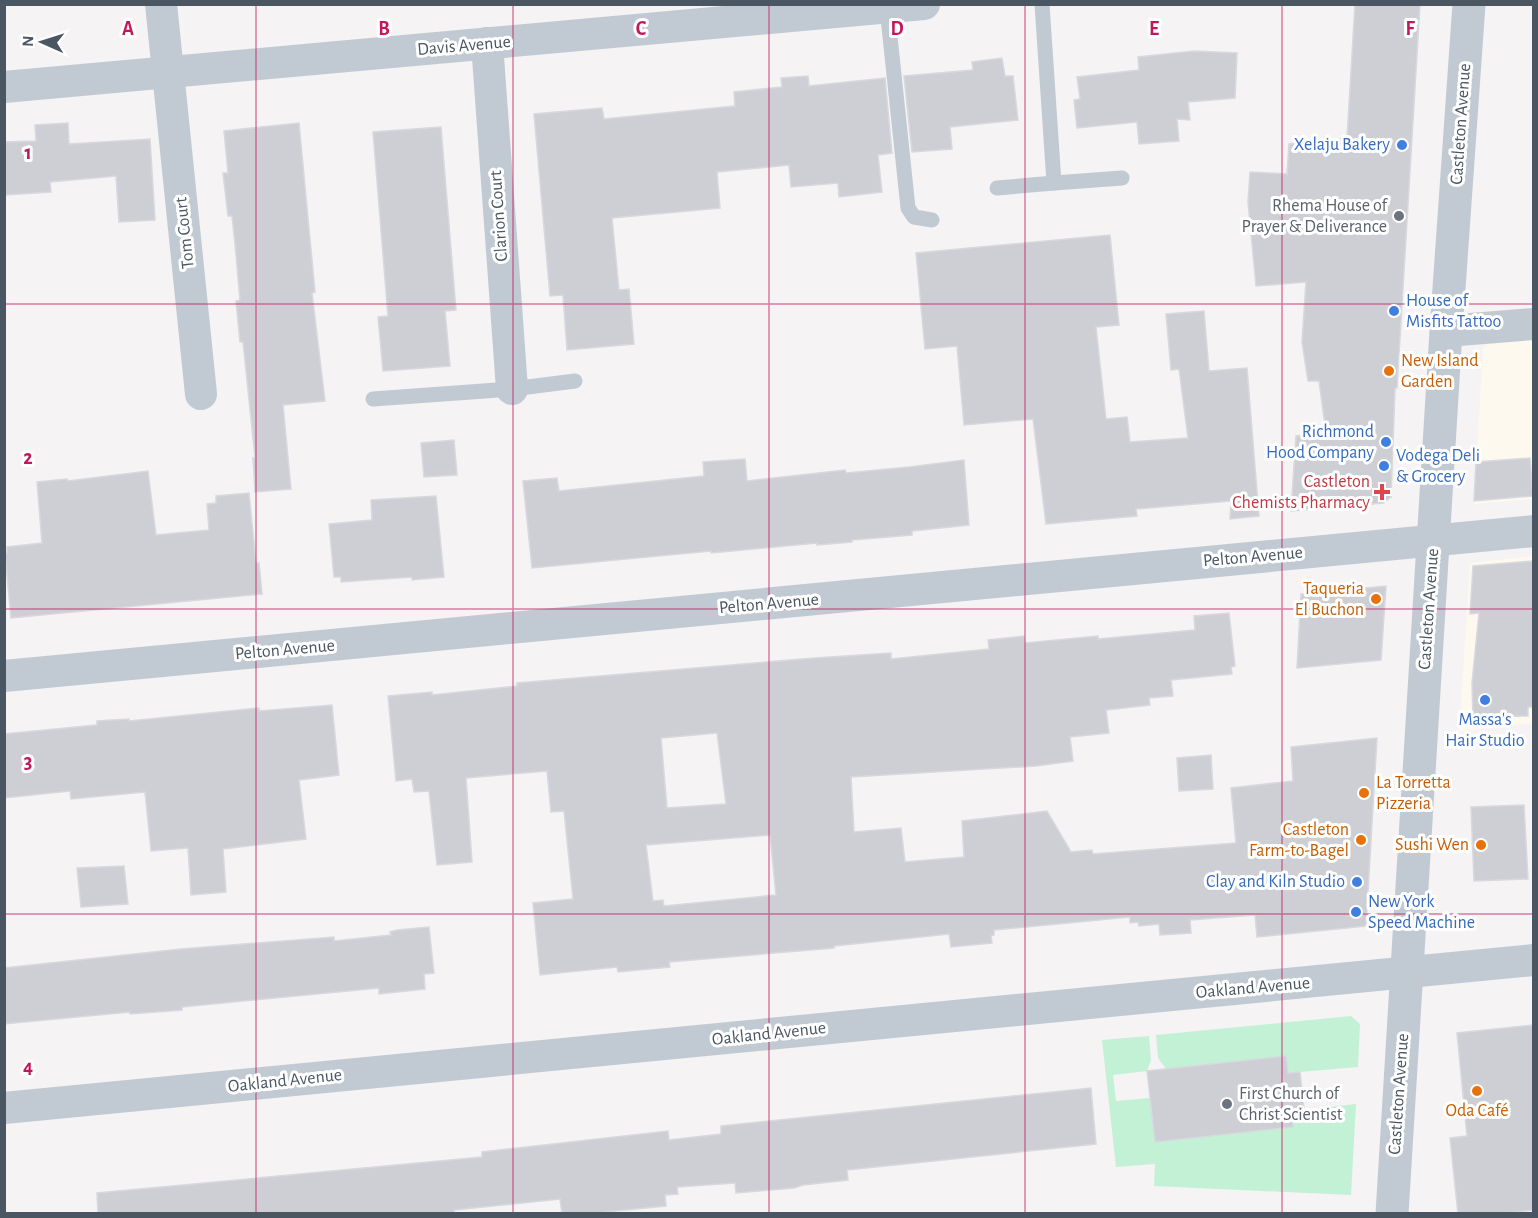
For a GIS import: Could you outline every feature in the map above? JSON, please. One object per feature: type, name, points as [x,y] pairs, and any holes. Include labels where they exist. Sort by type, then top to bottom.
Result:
[{"type":"street","name":"Tom Court","points":[[161,4],[201,394]]},
{"type":"street","name":"Davis Avenue","points":[[4,87],[924,4]]},
{"type":"street","name":"Castleton Avenue","points":[[1392,1214],[1446,331],[1469,4]]},
{"type":"street","name":"Clarion Court","points":[[487,44],[512,388]]},
{"type":"street","points":[[1446,331],[1533,324]]},
{"type":"street","name":"Pelton Avenue","points":[[4,676],[1533,531]]},
{"type":"street","name":"Oakland Avenue","points":[[4,1108],[1533,960]]},
{"type":"lane","points":[[1042,4],[1054,183]]},
{"type":"lane","points":[[888,8],[908,208],[914,217],[932,220]]},
{"type":"lane","points":[[996,188],[1122,178]]},
{"type":"lane","points":[[374,399],[575,381]]},
{"type":"shaded area","points":[[1533,340],[1533,499],[1474,504],[1483,348],[1488,343]]},
{"type":"shaded area","points":[[1533,556],[1533,723],[1459,732],[1470,563]]},
{"type":"green space","points":[[1351,1016],[1360,1024],[1358,1067],[1288,1073],[1166,1069],[1158,1058],[1156,1035]]},
{"type":"green space","points":[[1149,1036],[1151,1060],[1147,1071],[1113,1075],[1116,1101],[1150,1098],[1155,1142],[1293,1127],[1292,1111],[1356,1104],[1351,1195],[1154,1186],[1155,1164],[1116,1167],[1102,1040]]},
{"type":"building","points":[[1355,4],[1420,4],[1397,388],[1395,388],[1391,497],[1383,503],[1291,511],[1296,436],[1326,433],[1319,381],[1308,381],[1302,342],[1306,282],[1256,286],[1248,202],[1250,172],[1287,174],[1289,144],[1347,138]]},
{"type":"building","points":[[1194,51],[1237,53],[1235,98],[1188,102],[1190,120],[1177,119],[1179,141],[1139,144],[1137,122],[1077,128],[1074,100],[1080,99],[1077,77],[1139,70],[1138,57]]},
{"type":"building","points":[[1002,58],[1005,76],[1013,76],[1018,120],[950,127],[952,149],[912,152],[904,76],[973,70],[972,62]]},
{"type":"building","points":[[808,76],[809,86],[885,78],[892,153],[878,155],[882,192],[839,197],[838,183],[791,187],[789,165],[717,172],[720,208],[612,218],[619,290],[629,289],[634,344],[567,350],[563,295],[550,296],[534,114],[602,108],[604,119],[735,106],[734,92],[782,87],[781,78]]},
{"type":"building","points":[[68,123],[69,144],[150,139],[155,220],[119,222],[116,176],[50,182],[51,192],[4,195],[4,142],[36,141],[35,125]]},
{"type":"building","points":[[299,123],[315,292],[312,293],[325,401],[283,405],[291,489],[255,492],[253,458],[255,458],[243,342],[240,342],[236,301],[240,300],[235,244],[232,216],[228,216],[223,173],[228,173],[224,131]]},
{"type":"building","points":[[441,127],[456,310],[445,311],[450,366],[383,371],[378,317],[388,316],[373,132]]},
{"type":"building","points":[[1110,235],[1119,325],[1096,327],[1106,419],[1127,417],[1130,442],[1188,438],[1179,369],[1171,370],[1166,314],[1204,311],[1209,371],[1247,368],[1259,516],[1230,519],[1231,501],[1136,509],[1137,516],[1046,524],[1033,419],[964,425],[957,346],[925,349],[916,253]]},
{"type":"building","points":[[454,440],[457,475],[424,477],[421,443]]},
{"type":"building","points":[[1530,458],[1533,496],[1474,501],[1476,462]]},
{"type":"building","points":[[745,459],[747,481],[964,460],[969,525],[912,531],[912,535],[852,540],[852,542],[711,553],[711,551],[532,568],[523,481],[557,478],[559,491],[704,476],[703,462]]},
{"type":"building","points":[[148,471],[156,535],[209,530],[207,504],[216,503],[216,496],[249,493],[256,563],[259,563],[262,594],[11,618],[5,553],[7,553],[7,547],[42,543],[37,482],[67,479],[68,481]]},
{"type":"building","points":[[436,496],[444,577],[341,582],[341,577],[334,577],[329,524],[372,520],[371,500]]},
{"type":"building","points":[[1533,561],[1533,707],[1528,707],[1528,716],[1473,717],[1472,683],[1479,613],[1470,614],[1473,566]]},
{"type":"building","points":[[1386,586],[1381,660],[1297,668],[1301,594]]},
{"type":"building","points":[[1229,613],[1235,666],[1231,667],[1232,674],[1171,680],[1173,696],[1149,698],[1150,705],[1106,710],[1109,733],[1070,737],[1073,761],[1036,766],[851,777],[854,832],[901,828],[905,862],[964,857],[962,821],[1047,811],[1071,852],[1092,850],[1093,854],[1236,843],[1231,788],[1293,781],[1291,747],[1377,738],[1366,926],[1257,937],[1255,915],[1190,920],[1191,933],[1160,935],[1159,924],[1139,926],[1138,922],[1130,923],[1130,917],[994,930],[994,935],[991,936],[992,943],[951,947],[949,934],[834,946],[834,948],[669,962],[670,967],[618,972],[617,967],[540,975],[533,903],[573,899],[564,811],[551,812],[547,771],[466,778],[472,862],[437,865],[429,791],[414,792],[412,779],[396,781],[388,696],[432,692],[432,695],[517,686],[517,683],[814,658],[891,653],[891,659],[989,649],[988,640],[1024,636],[1025,643],[1195,630],[1194,616]],"holes":[[[717,733],[726,804],[667,808],[661,738]],[[770,835],[776,895],[664,906],[663,900],[653,901],[646,845]]]},
{"type":"building","points":[[332,705],[339,775],[299,780],[306,839],[223,849],[226,892],[191,895],[188,848],[151,851],[145,792],[71,799],[70,791],[4,798],[4,734],[97,725],[97,721],[129,719],[129,721],[259,708],[259,711]]},
{"type":"building","points":[[1211,755],[1213,789],[1179,791],[1177,758]]},
{"type":"building","points":[[1524,805],[1528,879],[1474,881],[1471,807]]},
{"type":"building","points":[[124,866],[128,904],[81,907],[77,868]]},
{"type":"building","points":[[429,927],[434,973],[424,974],[425,989],[379,994],[379,988],[182,1007],[182,1010],[130,1014],[130,1012],[4,1024],[4,968],[181,949],[334,937],[334,941],[391,935],[390,932],[397,930]]},
{"type":"building","points":[[1533,1025],[1533,1210],[1498,1214],[1458,1214],[1450,1138],[1467,1136],[1457,1033]]},
{"type":"building","name":"First Church of Christ Scientist","points":[[1286,1056],[1288,1073],[1300,1072],[1304,1110],[1292,1111],[1293,1127],[1155,1142],[1147,1071]]},
{"type":"building","points":[[1091,1088],[1096,1144],[847,1170],[848,1180],[794,1188],[736,1193],[735,1183],[677,1187],[678,1194],[665,1195],[666,1206],[604,1212],[604,1214],[562,1214],[560,1199],[454,1210],[454,1214],[98,1214],[97,1193],[482,1157],[482,1152],[668,1131],[669,1140],[721,1134],[721,1126]]},
{"type":"place","name":"Xelaju Bakery","points":[[1402,145]]},
{"type":"place","name":"Rhema House of Prayer & Deliverance","points":[[1399,216]]},
{"type":"place","name":"House of Misfits Tattoo","points":[[1394,311]]},
{"type":"place","name":"New Island Garden","points":[[1389,371]]},
{"type":"place","name":"Richmond Hood Company","points":[[1386,442]]},
{"type":"place","name":"Vodega Deli & Grocery","points":[[1384,466]]},
{"type":"place","name":"Castleton Chemists Pharmacy","points":[[1382,492]]},
{"type":"place","name":"Taqueria El Buchon","points":[[1376,599]]},
{"type":"place","name":"Massa's Hair Studio","points":[[1485,700]]},
{"type":"place","name":"La Torretta Pizzeria","points":[[1364,793]]},
{"type":"place","name":"Castleton Farm-to-Bagel","points":[[1361,840]]},
{"type":"place","name":"Sushi Wen","points":[[1481,845]]},
{"type":"place","name":"Clay and Kiln Studio","points":[[1357,882]]},
{"type":"place","name":"New York Speed Machine","points":[[1356,912]]},
{"type":"place","name":"Oda Café","points":[[1477,1091]]},
{"type":"place","name":"First Church of Christ Scientist","points":[[1227,1104]]}]
